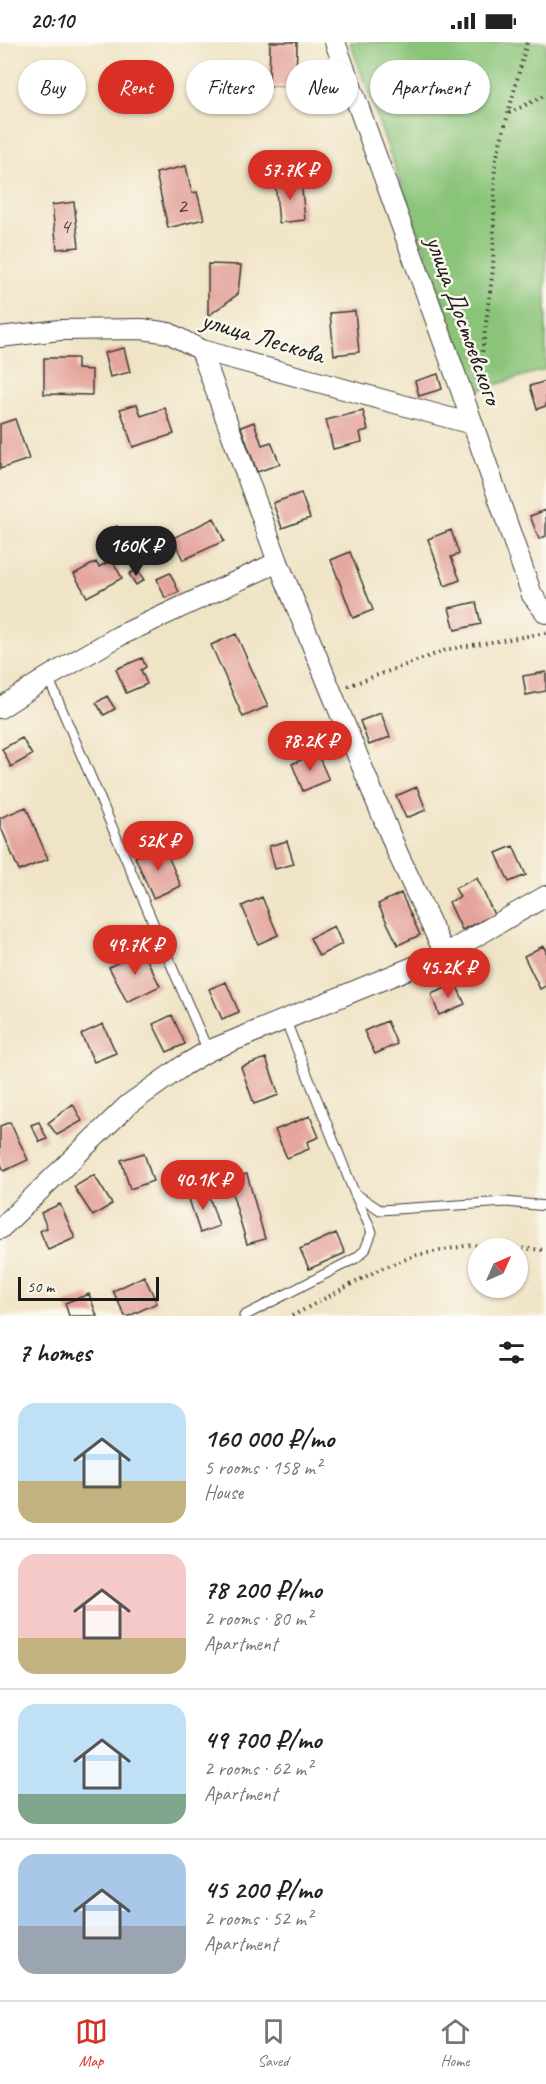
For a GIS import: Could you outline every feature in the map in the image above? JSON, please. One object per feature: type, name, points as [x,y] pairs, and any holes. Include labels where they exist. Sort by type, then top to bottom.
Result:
[{"type":"street","name":"улица Достоевского","points":[[335,42],[461,390],[532,595],[546,613]]},
{"type":"street","name":"улица Лескова","points":[[0,337],[60,330],[142,329],[170,333],[201,350],[472,424]]},
{"type":"street","points":[[201,350],[278,562],[398,854],[445,954]]},
{"type":"street","points":[[0,708],[119,636],[278,562]]},
{"type":"street","points":[[0,1229],[128,1106],[183,1066],[208,1051],[445,954],[546,896]]},
{"type":"lane","points":[[48,677],[208,1051]]},
{"type":"lane","points":[[244,1316],[356,1258],[365,1250],[372,1232],[285,1019]]},
{"type":"lane","points":[[354,1192],[380,1210],[506,1202],[546,1206]]},
{"type":"path","points":[[461,390],[479,377],[493,269],[495,163],[527,42]]},
{"type":"path","points":[[508,113],[546,95]]},
{"type":"path","points":[[331,692],[449,649],[546,633]]},
{"type":"path","points":[[292,1316],[380,1269],[417,1255],[470,1245],[546,1250]]},
{"type":"green space","points":[[350,42],[546,42],[546,369],[475,391],[376,114],[490,114],[490,60],[370,60],[370,98]]},
{"type":"building","points":[[270,42],[297,42],[297,60],[286,60],[286,87],[274,86],[274,60],[270,60]]},
{"type":"building","points":[[186,166],[192,193],[197,192],[204,219],[168,228],[156,173]]},
{"type":"building","points":[[301,179],[305,220],[279,223],[275,182]]},
{"type":"building","points":[[74,202],[79,247],[57,249],[52,205]]},
{"type":"building","points":[[208,264],[241,265],[238,294],[208,316]]},
{"type":"building","points":[[355,311],[359,352],[334,355],[330,313]]},
{"type":"building","points":[[124,348],[130,372],[110,377],[104,353]]},
{"type":"building","points":[[44,358],[77,358],[77,369],[92,370],[92,395],[44,394]]},
{"type":"building","points":[[438,374],[442,389],[419,396],[415,381]]},
{"type":"building","points":[[546,381],[546,406],[537,409],[530,386]]},
{"type":"building","points":[[137,404],[141,416],[165,408],[174,434],[133,447],[120,409]]},
{"type":"building","points":[[363,411],[368,430],[360,432],[362,442],[333,449],[326,420]]},
{"type":"building","points":[[15,419],[29,459],[0,469],[0,424]]},
{"type":"building","points":[[254,422],[262,445],[271,442],[280,464],[257,472],[241,427]]},
{"type":"building","points":[[301,493],[310,518],[282,528],[273,503]]},
{"type":"building","points":[[546,510],[546,536],[539,539],[530,516]]},
{"type":"building","points":[[214,518],[224,541],[183,560],[173,538]]},
{"type":"building","points":[[117,526],[127,546],[114,553],[104,533]]},
{"type":"building","points":[[451,530],[459,554],[451,557],[460,580],[445,586],[428,539]]},
{"type":"building","points":[[350,552],[373,610],[353,618],[331,560]]},
{"type":"building","points":[[112,560],[122,578],[87,597],[74,574],[96,562],[99,567]]},
{"type":"building","points":[[137,569],[144,580],[136,585],[129,574]]},
{"type":"building","points":[[170,573],[179,592],[165,598],[157,579]]},
{"type":"building","points":[[476,602],[481,624],[455,630],[449,608]]},
{"type":"building","points":[[236,634],[268,706],[243,717],[211,645]]},
{"type":"building","points":[[142,658],[146,667],[141,670],[147,684],[126,693],[116,669]]},
{"type":"building","points":[[546,672],[546,691],[526,695],[523,676]]},
{"type":"building","points":[[107,696],[115,709],[104,715],[96,703]]},
{"type":"building","points":[[381,713],[390,737],[369,745],[360,721]]},
{"type":"building","points":[[22,738],[32,755],[11,767],[2,749]]},
{"type":"building","points":[[317,753],[329,780],[303,791],[292,764]]},
{"type":"building","points":[[417,787],[426,810],[406,818],[396,796]]},
{"type":"building","points":[[26,807],[48,859],[19,871],[0,825],[0,818]]},
{"type":"building","points":[[287,841],[294,864],[275,869],[269,846]]},
{"type":"building","points":[[513,846],[526,875],[509,882],[496,853]]},
{"type":"building","points":[[165,849],[181,886],[153,898],[135,857],[151,850],[153,854]]},
{"type":"building","points":[[477,878],[494,915],[462,930],[449,902],[460,897],[455,888]]},
{"type":"building","points":[[401,893],[420,935],[398,945],[378,904]]},
{"type":"building","points":[[262,897],[278,935],[258,944],[242,906]]},
{"type":"building","points":[[334,926],[342,944],[319,956],[310,938]]},
{"type":"building","points":[[543,946],[546,951],[546,986],[540,989],[524,956]]},
{"type":"building","points":[[142,950],[160,986],[127,1002],[109,967]]},
{"type":"building","points":[[226,982],[239,1012],[222,1019],[209,989]]},
{"type":"building","points":[[456,984],[465,1004],[439,1015],[431,994]]},
{"type":"building","points":[[172,1015],[185,1044],[167,1052],[153,1024]]},
{"type":"building","points":[[387,1021],[397,1044],[375,1054],[364,1031]]},
{"type":"building","points":[[103,1024],[116,1053],[94,1062],[81,1034]]},
{"type":"building","points":[[266,1058],[279,1095],[254,1104],[241,1067]]},
{"type":"building","points":[[73,1104],[82,1121],[57,1135],[48,1123]]},
{"type":"building","points":[[310,1116],[319,1137],[307,1142],[309,1149],[287,1158],[275,1130]]},
{"type":"building","points":[[10,1122],[28,1160],[4,1171],[0,1162],[0,1126]]},
{"type":"building","points":[[39,1122],[47,1139],[40,1142],[31,1125]]},
{"type":"building","points":[[144,1153],[153,1181],[130,1189],[121,1160]]},
{"type":"building","points":[[247,1174],[265,1239],[247,1244],[228,1179]]},
{"type":"building","points":[[94,1175],[112,1204],[93,1216],[74,1187]]},
{"type":"building","points":[[207,1190],[219,1226],[200,1233],[188,1196]]},
{"type":"building","points":[[60,1204],[75,1238],[48,1250],[40,1231],[47,1228],[41,1213]]},
{"type":"building","points":[[336,1233],[345,1253],[309,1269],[300,1249]]},
{"type":"building","points":[[144,1276],[157,1303],[125,1316],[113,1291]]},
{"type":"building","points":[[89,1294],[97,1316],[69,1316],[65,1303]]}]
